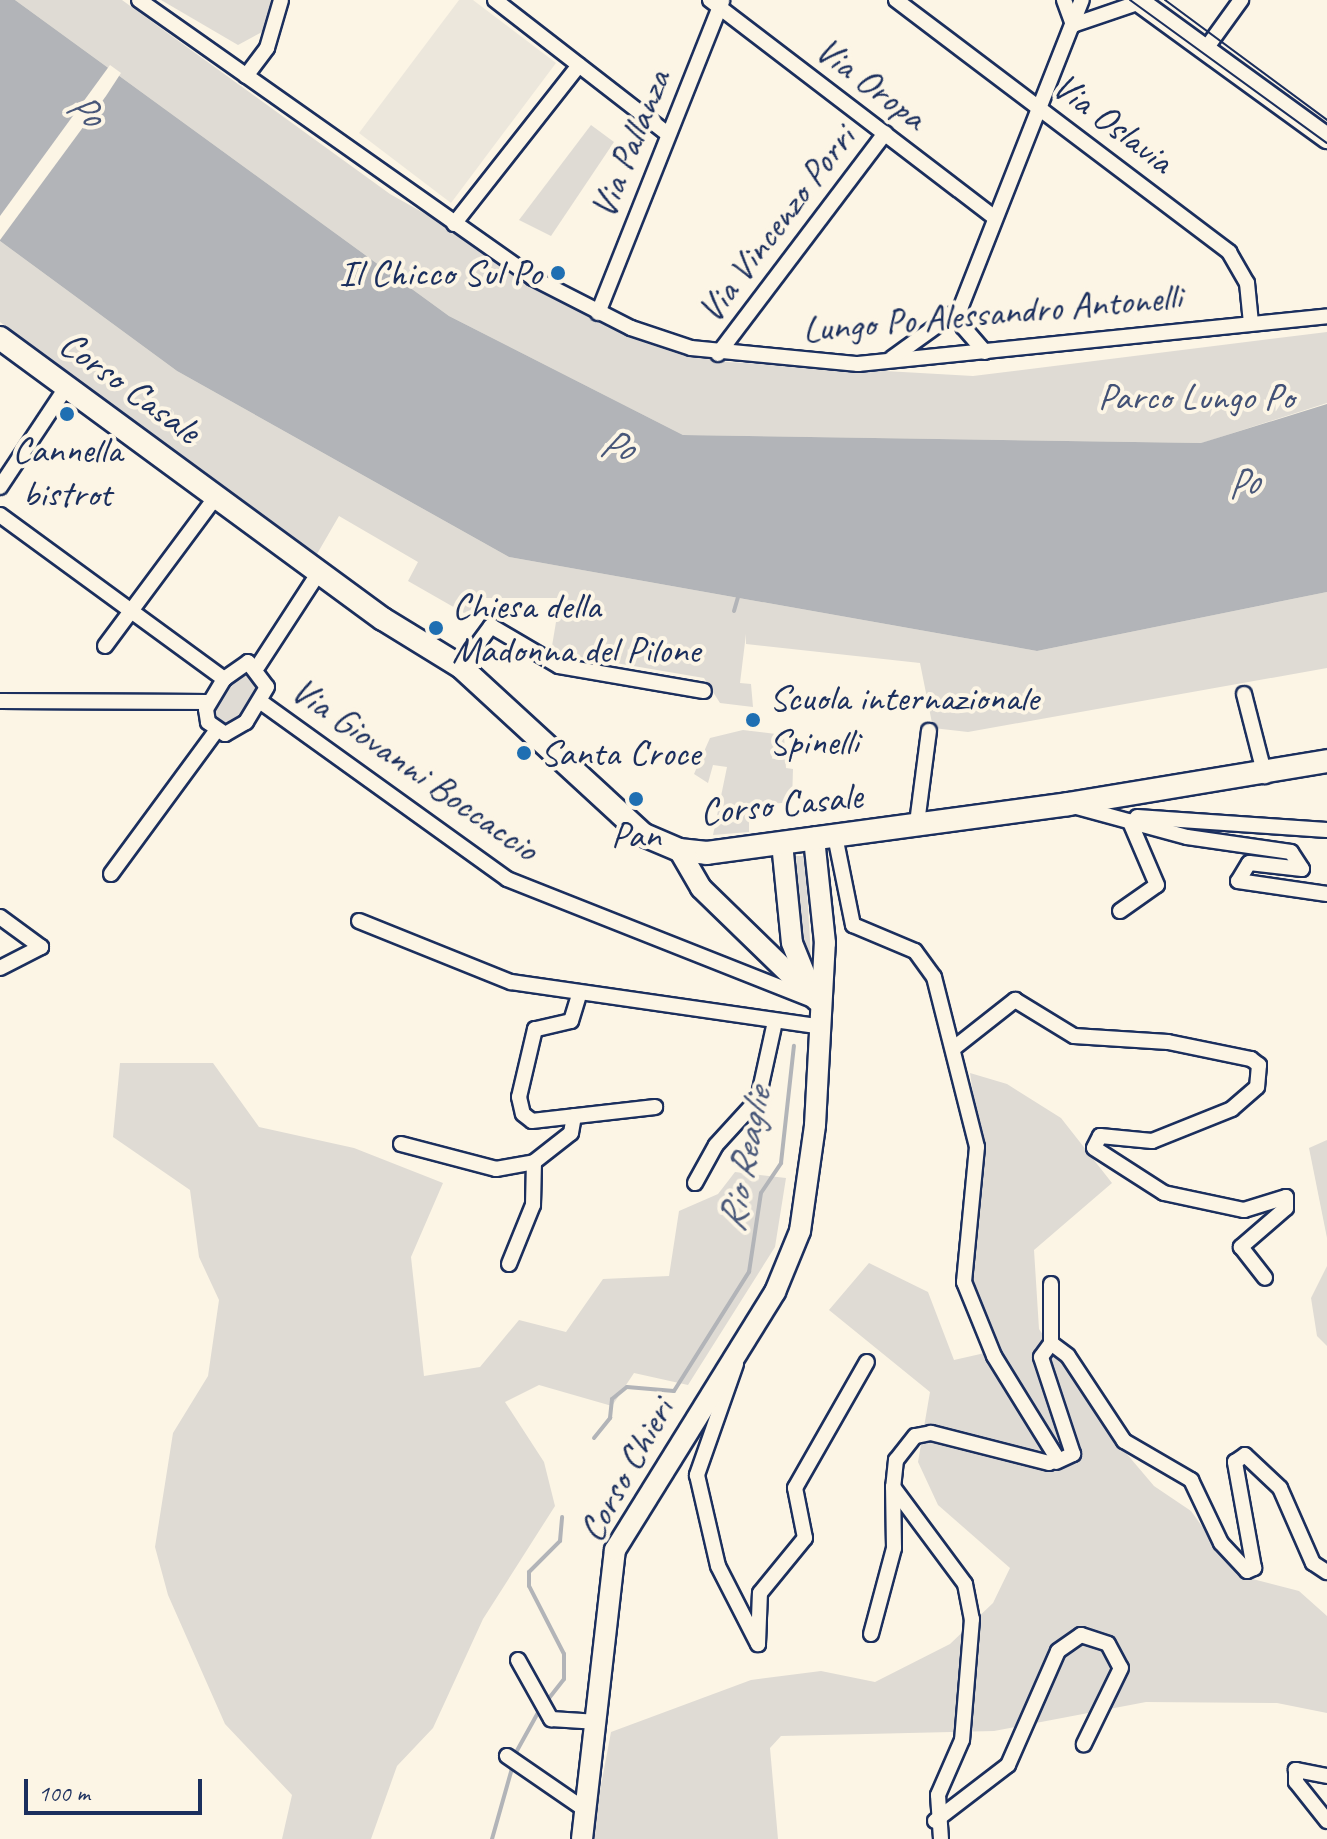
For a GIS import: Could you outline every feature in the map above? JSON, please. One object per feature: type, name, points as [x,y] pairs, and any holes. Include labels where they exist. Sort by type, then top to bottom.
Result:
[{"type":"main road","points":[[1146,1],[1327,125]]},
{"type":"main road","points":[[1209,45],[1327,138]]},
{"type":"main road","name":"Corso Casale","points":[[0,338],[319,572],[461,667],[644,835],[679,850],[782,843],[1068,804],[1265,776],[1327,761]]},
{"type":"main road","points":[[817,1001],[825,943],[824,837]]},
{"type":"main road","points":[[782,843],[790,933],[817,1001]]},
{"type":"main road","points":[[679,850],[701,888],[817,1001]]},
{"type":"main road","points":[[778,961],[790,933]]},
{"type":"main road","name":"Corso Chieri","points":[[582,1839],[598,1722],[606,1580],[615,1550],[732,1356],[775,1292],[800,1231],[815,1125],[817,1001]]},
{"type":"street","name":"Lungo Po Alessandro Antonelli","points":[[139,0],[454,224],[598,313],[718,354],[889,361],[1327,316]]},
{"type":"street","points":[[246,76],[267,48],[281,0]]},
{"type":"street","points":[[495,0],[668,134]]},
{"type":"street","name":"Via Oslavia","points":[[896,0],[1241,264],[1251,323]]},
{"type":"street","points":[[1064,0],[1073,25]]},
{"type":"street","points":[[985,352],[963,327],[960,309],[993,216],[1082,0]]},
{"type":"street","points":[[1209,45],[1241,0]]},
{"type":"street","points":[[1073,25],[1146,1]]},
{"type":"street","name":"Via Oropa","points":[[717,2],[993,216]]},
{"type":"street","name":"Via Pallanza","points":[[598,313],[717,2]]},
{"type":"street","points":[[454,224],[579,65]]},
{"type":"street","name":"Via Vincenzo Porri","points":[[718,354],[885,133]]},
{"type":"street","points":[[889,361],[960,309]]},
{"type":"street","points":[[941,323],[942,355]]},
{"type":"street","points":[[942,355],[963,327]]},
{"type":"street","points":[[0,487],[67,386]]},
{"type":"street","name":"Corso Casale","points":[[105,646],[134,613],[217,495]]},
{"type":"street","points":[[0,515],[224,679]]},
{"type":"street","points":[[258,666],[319,572]]},
{"type":"street","points":[[461,667],[491,626],[559,666],[704,691]]},
{"type":"street","points":[[236,665],[258,666],[267,687],[261,702],[236,732],[216,731],[208,722],[209,702],[236,665]]},
{"type":"street","points":[[1244,694],[1265,776]]},
{"type":"street","points":[[0,701],[209,702]]},
{"type":"street","name":"Via Giovanni Boccaccio","points":[[261,702],[507,879],[817,1001]]},
{"type":"street","points":[[111,874],[216,731]]},
{"type":"street","points":[[917,823],[929,731]]},
{"type":"street","points":[[1068,804],[1128,820],[1291,852],[1302,869],[1249,863],[1238,881],[1327,894]]},
{"type":"street","points":[[1128,820],[1327,830]]},
{"type":"street","points":[[1120,911],[1157,885],[1128,820]]},
{"type":"street","points":[[824,837],[848,917],[924,958],[954,1048],[978,1159],[961,1260],[964,1282],[994,1356],[1057,1450],[1056,1462]]},
{"type":"street","points":[[0,917],[41,947],[0,968]]},
{"type":"street","points":[[359,921],[511,982],[579,995],[818,1026]]},
{"type":"street","points":[[755,979],[778,961]]},
{"type":"street","points":[[579,995],[571,1021],[535,1029],[519,1097],[532,1121],[655,1107]]},
{"type":"street","points":[[954,1048],[1015,1000],[1074,1036],[1168,1042],[1251,1059],[1259,1065],[1257,1087],[1232,1109],[1152,1141],[1100,1136],[1094,1148],[1164,1193],[1244,1210],[1286,1197],[1286,1208],[1241,1247],[1265,1278]]},
{"type":"street","points":[[695,1183],[716,1145],[758,1099],[775,1022]]},
{"type":"street","points":[[401,1144],[496,1169],[534,1162],[571,1133],[574,1116]]},
{"type":"street","points":[[509,1264],[533,1205],[534,1162]]},
{"type":"street","points":[[871,1634],[894,1548],[893,1487],[903,1445],[931,1433],[1056,1462],[1073,1454],[1041,1357],[1051,1343],[1051,1284]]},
{"type":"street","points":[[1051,1343],[1068,1356],[1124,1441],[1191,1480],[1221,1543],[1247,1571],[1254,1568],[1235,1462],[1245,1455],[1280,1488],[1313,1563],[1327,1572]]},
{"type":"street","name":"Corso Chieri","points":[[732,1356],[737,1367],[697,1475],[718,1566],[758,1644],[760,1593],[805,1538],[795,1488],[867,1362]]},
{"type":"street","points":[[893,1487],[965,1584],[972,1619],[962,1740],[938,1795],[935,1821],[941,1839]]},
{"type":"street","points":[[935,1821],[1008,1765],[1058,1651],[1081,1635],[1108,1644],[1121,1668],[1084,1744]]},
{"type":"street","points":[[518,1660],[542,1709],[598,1722]]},
{"type":"street","points":[[507,1756],[522,1763],[587,1811]]},
{"type":"street","points":[[1327,1776],[1296,1770],[1296,1782],[1327,1821]]},
{"type":"shaded area","points":[[459,0],[473,0],[556,63],[451,203],[359,133]]},
{"type":"green space","name":"Parco Lungo Po","points":[[15,0],[122,0],[390,194],[656,344],[727,362],[973,376],[1327,332],[1327,403],[1202,443],[683,435],[449,316]]},
{"type":"green space","points":[[161,0],[273,0],[262,32],[238,45]]},
{"type":"green space","points":[[591,125],[614,142],[551,236],[519,220]]},
{"type":"green space","points":[[0,241],[177,371],[509,557],[1037,651],[1327,592],[1327,668],[968,732],[933,728],[920,663],[746,644],[746,634],[740,683],[751,684],[753,707],[720,703],[704,678],[551,652],[560,598],[482,598],[471,617],[408,581],[418,562],[339,516],[317,554],[0,322]]},
{"type":"green space","points":[[249,671],[258,689],[240,719],[223,728],[215,712],[236,677]]},
{"type":"green space","points":[[743,730],[784,735],[786,768],[793,769],[792,802],[749,806],[749,832],[713,835],[727,767],[713,765],[708,783],[694,774],[710,738]]},
{"type":"green space","points":[[796,856],[805,856],[811,958],[804,955]]},
{"type":"green space","points":[[120,1063],[213,1063],[259,1127],[354,1148],[443,1183],[411,1257],[424,1376],[480,1367],[519,1320],[566,1332],[603,1279],[669,1276],[679,1211],[718,1194],[735,1172],[786,1178],[775,1247],[688,1385],[634,1373],[612,1406],[539,1385],[505,1402],[544,1462],[555,1506],[483,1619],[433,1728],[397,1766],[371,1839],[282,1839],[292,1795],[225,1724],[168,1595],[155,1547],[173,1433],[208,1376],[219,1300],[199,1257],[190,1190],[113,1137]]},
{"type":"green space","points":[[970,1073],[1007,1084],[1061,1118],[1112,1183],[1034,1250],[1039,1329],[1115,1440],[1154,1486],[1191,1511],[1237,1575],[1299,1591],[1327,1616],[1327,1713],[1277,1703],[1146,1702],[994,1731],[781,1736],[770,1748],[778,1839],[591,1839],[611,1732],[751,1680],[821,1671],[875,1682],[950,1644],[993,1603],[1010,1568],[938,1505],[918,1462],[930,1392],[829,1310],[869,1263],[928,1292],[954,1360],[998,1350],[969,1269],[984,1168]]},
{"type":"green space","points":[[1327,1140],[1327,1238],[1309,1148]]},
{"type":"green space","points":[[1327,1266],[1327,1346],[1317,1336],[1311,1298]]},
{"type":"water","name":"Po","points":[[0,0],[15,0],[449,316],[683,435],[1201,443],[1327,404],[1327,592],[1037,651],[509,557],[177,371],[0,241]]},
{"type":"pier","points":[[110,65],[121,73],[0,240],[0,216]]},
{"type":"waterway","name":"Rio Reaglie","points":[[734,611],[739,594]]},
{"type":"waterway","name":"Rio Reaglie","points":[[594,1438],[610,1418],[612,1399],[627,1387],[674,1391],[749,1272],[761,1193],[781,1163],[794,1046]]},
{"type":"waterway","name":"Rio Reaglie","points":[[546,1702],[564,1679],[564,1654],[529,1586],[529,1572],[560,1541],[562,1517]]},
{"type":"waterway","name":"Rio Reaglie","points":[[514,1756],[540,1709]]},
{"type":"waterway","points":[[492,1839],[513,1765]]},
{"type":"tram line","points":[[1130,0],[1327,143]]},
{"type":"tram line","points":[[1165,0],[1327,120]]},
{"type":"place","name":"Il Chicco Sul Po","points":[[558,273]]},
{"type":"place","name":"Cannella bistrot","points":[[67,414]]},
{"type":"place","name":"Chiesa della Madonna del Pilone","points":[[436,628]]},
{"type":"place","name":"Scuola internazionale Spinelli","points":[[753,720]]},
{"type":"place","name":"Santa Croce","points":[[524,753]]},
{"type":"place","name":"Pan","points":[[636,799]]}]
